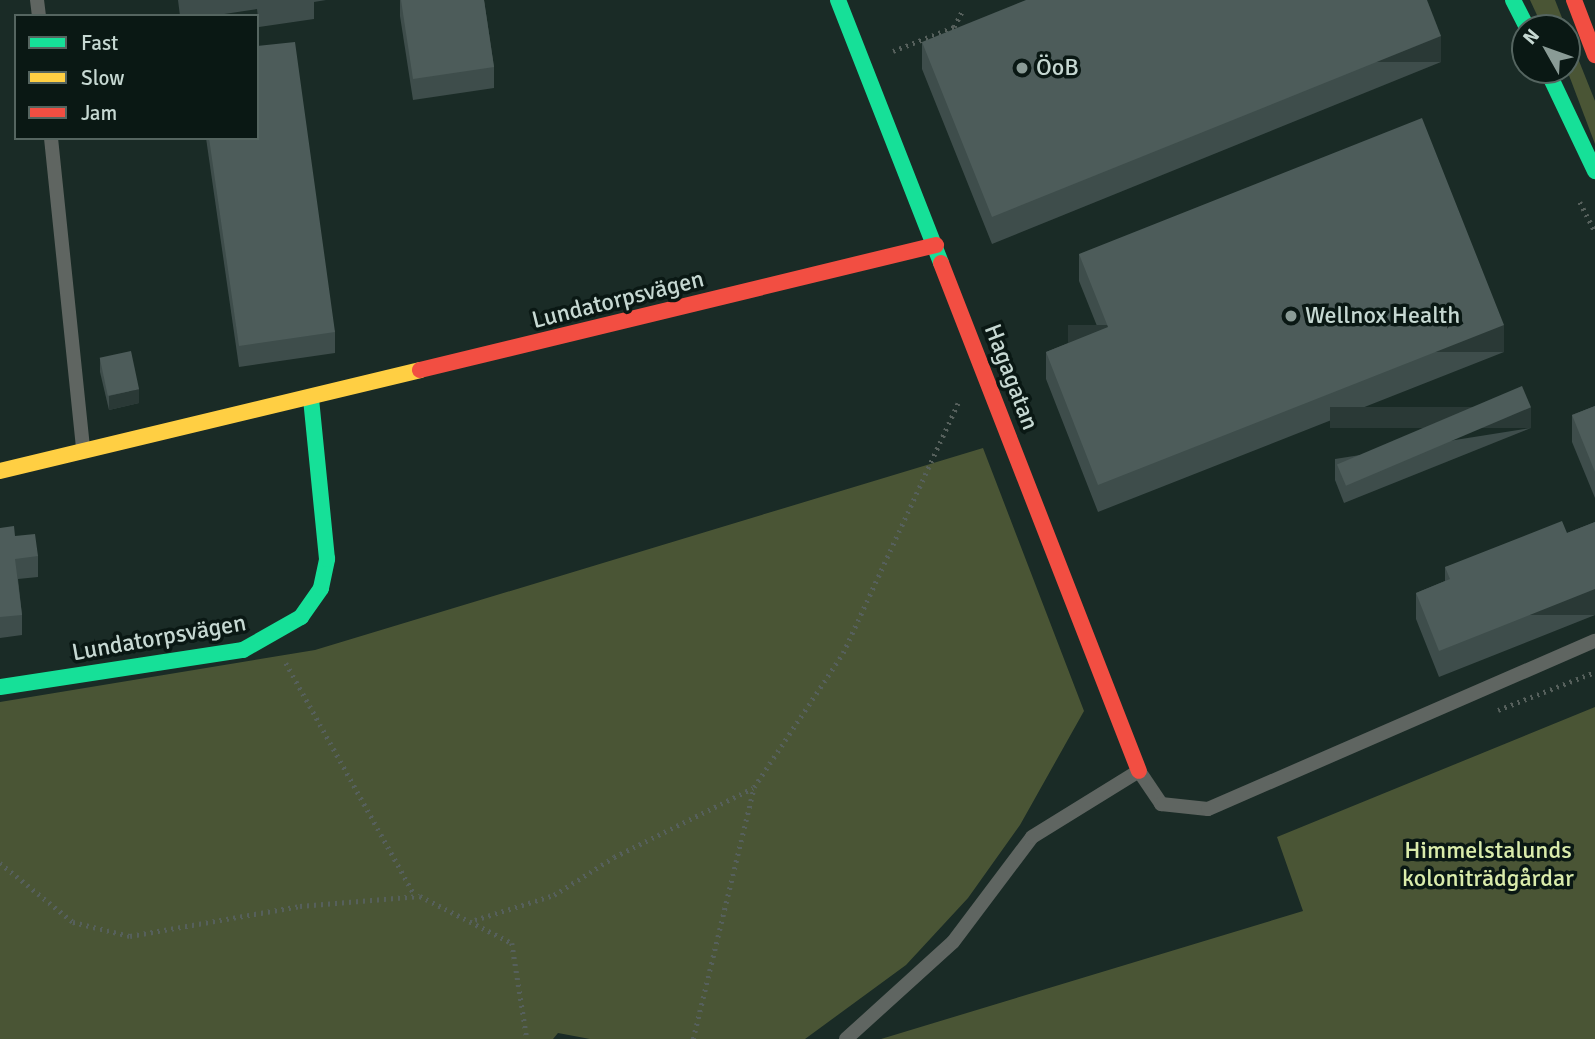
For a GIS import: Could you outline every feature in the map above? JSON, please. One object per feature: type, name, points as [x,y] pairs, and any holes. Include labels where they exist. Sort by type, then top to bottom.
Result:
[{"type":"main road","name":"Hagagatan","points":[[838,0],[1139,771]]},
{"type":"main road","points":[[1574,0],[1595,55]]},
{"type":"main road","points":[[1554,84],[1595,171]]},
{"type":"main road","name":"Lundatorpsvägen","points":[[0,471],[936,246]]},
{"type":"main road","name":"Lundatorpsvägen","points":[[0,687],[243,650],[272,638],[301,617],[321,588],[327,559],[312,398]]},
{"type":"lane","points":[[51,140],[84,452]]},
{"type":"lane","points":[[846,1039],[953,942],[1032,836],[1139,771],[1161,804],[1208,809],[1595,641]]},
{"type":"path","points":[[863,63],[954,27],[962,11]]},
{"type":"path","points":[[693,1039],[754,788],[843,653],[961,396]]},
{"type":"path","points":[[272,638],[415,896]]},
{"type":"path","points":[[475,920],[554,895],[614,857],[754,788]]},
{"type":"path","points":[[0,863],[73,922],[130,936],[300,906],[415,896],[475,920],[512,943],[527,1039]]},
{"type":"green space","points":[[1530,0],[1555,0],[1560,14],[1536,14]]},
{"type":"green space","points":[[1581,66],[1595,101],[1595,144],[1572,84],[1581,84]]},
{"type":"green space","points":[[983,448],[1084,711],[1020,825],[968,898],[906,965],[805,1039],[590,1039],[558,1033],[553,1039],[0,1039],[0,702],[315,650]]},
{"type":"green space","name":"Himmelstalunds koloniträdgårdar","points":[[1595,707],[1595,1039],[881,1039],[1303,911],[1277,837]]},
{"type":"building","points":[[401,0],[484,0],[494,67],[413,79]]},
{"type":"building","points":[[1026,0],[1427,0],[1441,36],[992,217],[922,42]]},
{"type":"building","points":[[295,42],[335,332],[239,346],[209,140],[259,140],[259,46]]},
{"type":"building","name":"Wellnox Health","points":[[1422,118],[1504,325],[1098,485],[1046,352],[1108,327],[1079,254]]},
{"type":"building","points":[[131,351],[139,389],[108,396],[100,358]]},
{"type":"building","points":[[1522,386],[1531,407],[1346,486],[1337,465]]},
{"type":"building","points":[[1595,406],[1595,472],[1572,415]]},
{"type":"building","points":[[1562,521],[1567,533],[1595,522],[1595,589],[1439,651],[1416,593],[1450,579],[1445,567]]},
{"type":"building","points":[[14,526],[15,536],[35,534],[38,556],[15,559],[22,615],[0,617],[0,528]]},
{"type":"traffic: fast","points":[[838,0],[941,263]]},
{"type":"traffic: fast","points":[[1513,0],[1520,14]]},
{"type":"traffic: fast","points":[[1554,84],[1595,171]]},
{"type":"traffic: fast","points":[[0,687],[243,650],[301,617],[321,588],[327,559],[311,398]]},
{"type":"traffic: slow","points":[[0,471],[420,370]]},
{"type":"traffic: jam","points":[[1574,0],[1595,55]]},
{"type":"traffic: jam","points":[[420,370],[936,245]]},
{"type":"traffic: jam","points":[[941,263],[1139,771]]},
{"type":"place","name":"ÖoB","points":[[1022,68]]},
{"type":"place","name":"Wellnox Health","points":[[1291,316]]}]
